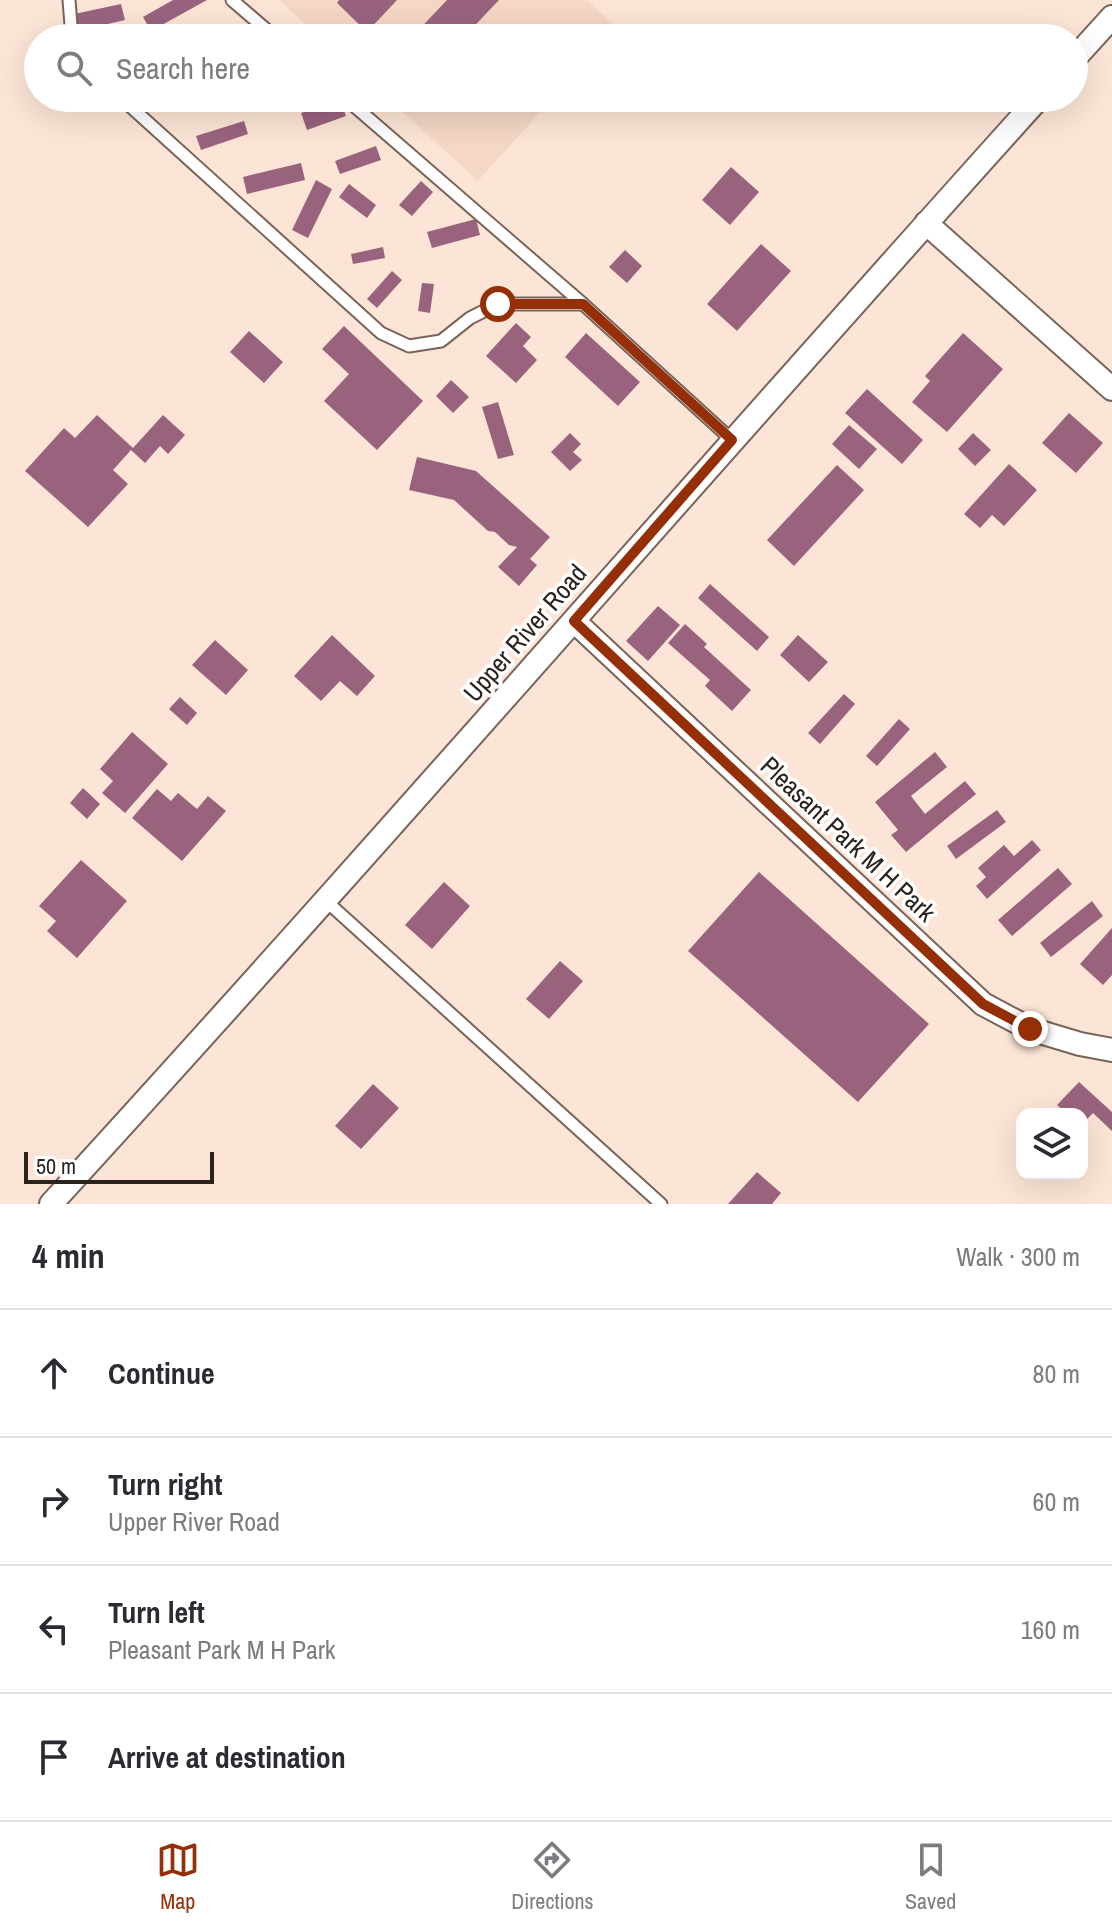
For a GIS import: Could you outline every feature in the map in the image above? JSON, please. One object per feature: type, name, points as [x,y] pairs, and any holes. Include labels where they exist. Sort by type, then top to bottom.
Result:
[{"type":"street","points":[[1088,44],[1112,17]]},
{"type":"street","name":"Upper River Road","points":[[51,1204],[1026,112]]},
{"type":"street","points":[[926,223],[1112,389]]},
{"type":"street","name":"Pleasant Park M H Park","points":[[574,621],[983,1004],[1030,1029],[1112,1050]]},
{"type":"lane","points":[[69,0],[71,24]]},
{"type":"lane","points":[[232,0],[260,24]]},
{"type":"lane","points":[[136,112],[381,333],[409,346],[441,341],[470,318],[498,304],[583,304]]},
{"type":"lane","points":[[361,112],[583,304],[732,440]]},
{"type":"lane","points":[[325,900],[661,1204]]},
{"type":"shaded area","points":[[279,0],[587,0],[613,24],[306,24]]},
{"type":"shaded area","points":[[402,112],[540,112],[478,181]]},
{"type":"building","points":[[173,0],[207,0],[164,24],[147,24],[143,17]]},
{"type":"building","points":[[339,0],[397,0],[374,24],[359,24],[337,3]]},
{"type":"building","points":[[447,0],[499,0],[476,24],[424,24]]},
{"type":"building","points":[[121,4],[125,20],[108,24],[67,24],[65,16]]},
{"type":"building","points":[[345,112],[346,116],[307,130],[301,113]]},
{"type":"building","points":[[244,121],[248,134],[201,150],[196,136]]},
{"type":"building","points":[[376,146],[381,160],[340,174],[335,161]]},
{"type":"building","points":[[301,163],[305,180],[247,194],[243,177]]},
{"type":"building","points":[[731,167],[759,192],[730,225],[702,200]]},
{"type":"building","points":[[316,180],[332,189],[308,238],[292,230]]},
{"type":"building","points":[[421,181],[433,192],[412,216],[399,205]]},
{"type":"building","points":[[349,184],[376,205],[367,218],[339,197]]},
{"type":"building","points":[[476,219],[480,235],[432,248],[427,232]]},
{"type":"building","points":[[761,244],[791,271],[737,331],[707,304]]},
{"type":"building","points":[[383,247],[385,258],[353,264],[351,254]]},
{"type":"building","points":[[625,250],[642,266],[627,283],[609,267]]},
{"type":"building","points":[[392,271],[402,280],[377,308],[367,299]]},
{"type":"building","points":[[422,283],[434,284],[430,313],[418,311]]},
{"type":"building","points":[[516,323],[531,337],[523,346],[537,360],[516,383],[486,356]]},
{"type":"building","points":[[344,326],[423,401],[377,450],[324,401],[349,374],[322,349]]},
{"type":"building","points":[[249,331],[283,362],[264,383],[230,352]]},
{"type":"building","points":[[586,333],[640,382],[618,406],[565,357]]},
{"type":"building","points":[[963,333],[1003,369],[947,432],[912,402],[930,381],[925,376]]},
{"type":"building","points":[[451,380],[469,397],[453,413],[436,396]]},
{"type":"building","points":[[867,389],[923,440],[902,464],[845,413]]},
{"type":"building","points":[[498,402],[514,455],[498,459],[482,407]]},
{"type":"building","points":[[1069,413],[1103,443],[1076,473],[1042,443]]},
{"type":"building","points":[[97,415],[133,448],[163,415],[185,435],[168,454],[160,446],[145,463],[131,450],[113,470],[128,484],[88,527],[25,471],[64,428],[75,438]]},
{"type":"building","points":[[849,425],[877,449],[859,469],[832,444]]},
{"type":"building","points":[[570,433],[581,444],[573,452],[582,460],[570,471],[551,452]]},
{"type":"building","points":[[973,433],[991,450],[975,466],[958,449]]},
{"type":"building","points":[[417,457],[476,471],[550,537],[530,559],[537,565],[519,586],[498,567],[517,547],[509,545],[495,532],[488,531],[454,500],[409,490]]},
{"type":"building","points":[[1009,464],[1037,490],[1004,526],[992,515],[980,528],[964,514]]},
{"type":"building","points":[[837,465],[864,490],[794,566],[767,540]]},
{"type":"building","points":[[710,584],[769,637],[757,651],[698,598]]},
{"type":"building","points":[[658,606],[680,625],[648,661],[626,641]]},
{"type":"building","points":[[685,624],[707,644],[704,647],[751,690],[732,711],[705,686],[710,680],[668,643]]},
{"type":"building","points":[[332,635],[375,676],[357,696],[340,681],[321,701],[294,676]]},
{"type":"building","points":[[798,635],[828,662],[809,682],[780,655]]},
{"type":"building","points":[[215,640],[248,670],[226,695],[192,665]]},
{"type":"building","points":[[844,694],[855,704],[820,744],[808,733]]},
{"type":"building","points":[[180,697],[197,713],[187,725],[169,709]]},
{"type":"building","points":[[899,719],[910,729],[877,766],[866,756]]},
{"type":"building","points":[[132,732],[168,764],[125,813],[102,793],[113,781],[100,769]]},
{"type":"building","points":[[935,752],[947,767],[911,796],[925,814],[965,781],[976,794],[906,852],[891,835],[898,830],[875,802]]},
{"type":"building","points":[[83,788],[100,804],[87,819],[70,803]]},
{"type":"building","points":[[157,789],[171,801],[178,793],[197,809],[208,796],[226,811],[182,861],[132,818]]},
{"type":"building","points":[[997,810],[1006,822],[956,859],[947,846]]},
{"type":"building","points":[[1032,840],[1041,850],[987,899],[976,886],[986,877],[978,868],[1004,845],[1014,856]]},
{"type":"building","points":[[81,860],[127,901],[77,958],[47,931],[56,921],[39,906]]},
{"type":"building","points":[[1058,868],[1072,884],[1012,936],[998,920]]},
{"type":"building","points":[[759,872],[929,1024],[858,1102],[688,951]]},
{"type":"building","points":[[444,882],[470,906],[432,949],[405,925]]},
{"type":"building","points":[[1092,901],[1103,916],[1051,957],[1040,943]]},
{"type":"building","points":[[1112,928],[1112,975],[1103,985],[1080,964]]},
{"type":"building","points":[[560,961],[583,981],[549,1019],[526,999]]},
{"type":"building","points":[[1079,1082],[1112,1112],[1112,1131],[1093,1113],[1088,1118],[1088,1108],[1060,1108],[1057,1105]]},
{"type":"building","points":[[373,1084],[399,1108],[361,1149],[335,1126]]},
{"type":"building","points":[[757,1172],[781,1193],[772,1204],[728,1204]]},
{"type":"route","points":[[498,304],[583,304],[732,440],[574,621],[983,1004],[1030,1029]]}]
